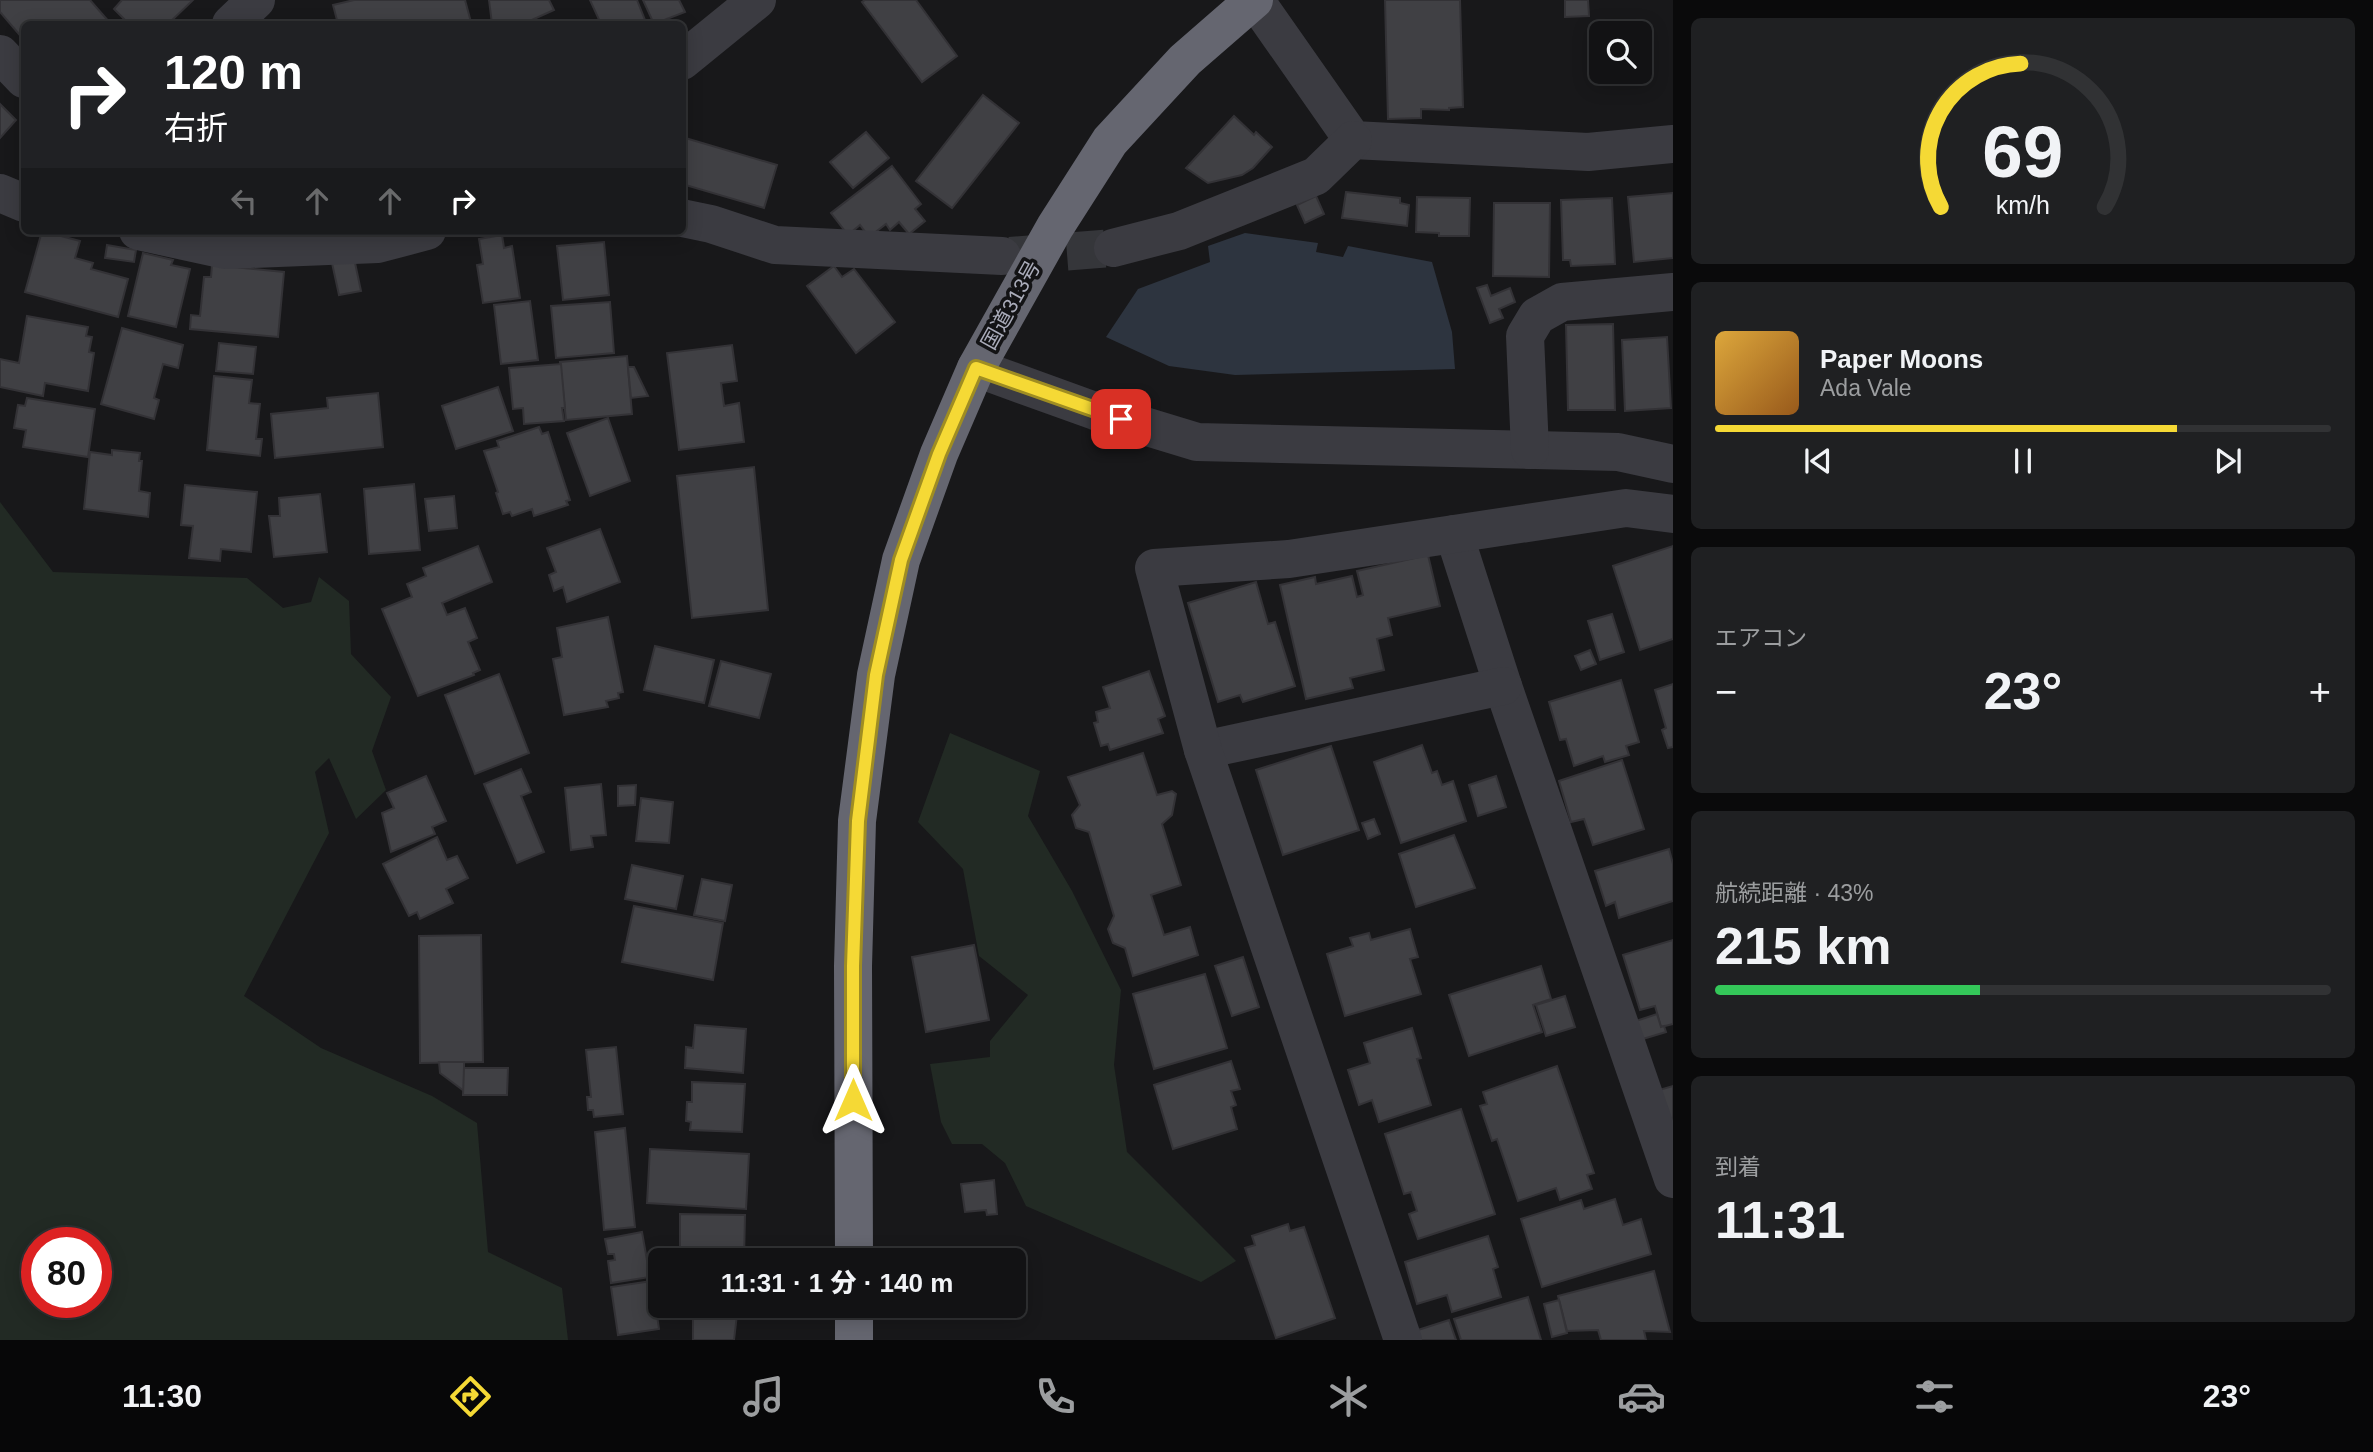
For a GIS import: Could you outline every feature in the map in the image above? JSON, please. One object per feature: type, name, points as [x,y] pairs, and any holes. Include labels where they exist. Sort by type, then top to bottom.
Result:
[{"type":"highway","name":"国道313号","points":[[854,1248],[853,966],[857,834],[876,675],[901,560],[939,454],[976,368],[1055,227],[1110,141],[1185,60],[1255,0]]},
{"type":"highway","points":[[854,1318],[854,1340]]},
{"type":"street","points":[[234,21],[256,0]]},
{"type":"street","points":[[686,58],[757,0]]},
{"type":"street","points":[[1255,0],[1353,140]]},
{"type":"street","points":[[0,54],[21,76]]},
{"type":"street","points":[[1113,248],[1179,231],[1316,176],[1353,140],[1588,152],[1673,144]]},
{"type":"street","points":[[0,193],[21,202]]},
{"type":"street","points":[[686,219],[775,245],[1002,256]]},
{"type":"street","points":[[156,235],[225,250],[377,244],[412,235]]},
{"type":"street","points":[[1530,450],[1525,336],[1537,316],[1562,302],[1673,292]]},
{"type":"street","points":[[976,368],[1095,411],[1197,442],[1618,452],[1673,464]]},
{"type":"street","points":[[1403,1340],[1203,750],[1154,568],[1289,559],[1626,509],[1673,514]]},
{"type":"street","points":[[1454,534],[1503,686],[1673,1178]]},
{"type":"street","points":[[1203,750],[1503,686]]},
{"type":"shaded area","points":[[1245,233],[1318,243],[1316,252],[1343,257],[1348,246],[1432,262],[1452,332],[1455,369],[1235,375],[1169,366],[1106,337],[1138,289],[1210,262],[1208,246]]},
{"type":"shaded area","points":[[0,502],[53,572],[247,578],[283,608],[311,602],[319,577],[349,601],[351,654],[391,697],[372,751],[386,790],[356,819],[329,758],[315,772],[329,833],[244,996],[321,1048],[432,1096],[477,1123],[488,1252],[562,1288],[568,1340],[0,1340]]},
{"type":"shaded area","points":[[950,733],[1040,771],[1028,816],[1072,891],[1121,990],[1114,1065],[1127,1152],[1236,1261],[1201,1282],[1026,1206],[1005,1163],[982,1144],[952,1144],[941,1122],[930,1064],[990,1057],[990,1041],[1028,995],[979,956],[963,869],[918,822]]},
{"type":"building","points":[[0,0],[90,0],[108,21],[21,21],[21,36],[0,12]]},
{"type":"building","points":[[122,0],[193,0],[171,21],[126,21],[114,9]]},
{"type":"building","points":[[354,0],[465,0],[471,21],[337,21],[333,5]]},
{"type":"building","points":[[489,0],[549,0],[554,10],[530,21],[492,21]]},
{"type":"building","points":[[590,0],[637,0],[645,20],[643,21],[600,21]]},
{"type":"building","points":[[643,0],[679,0],[685,12],[662,21],[653,21]]},
{"type":"building","points":[[916,0],[957,56],[922,82],[862,2]]},
{"type":"building","points":[[1385,0],[1460,0],[1463,107],[1449,110],[1421,109],[1421,118],[1388,119]]},
{"type":"building","points":[[1565,0],[1588,0],[1589,16],[1565,17]]},
{"type":"building","points":[[983,95],[1019,123],[952,208],[916,181]]},
{"type":"building","points":[[0,104],[16,120],[0,138]]},
{"type":"building","points":[[1234,116],[1272,147],[1253,168],[1242,175],[1208,183],[1186,168]]},
{"type":"building","points":[[866,132],[889,158],[853,188],[830,162]]},
{"type":"building","points":[[686,138],[777,165],[764,208],[686,185]]},
{"type":"building","points":[[892,166],[921,204],[915,209],[925,221],[909,234],[899,222],[890,230],[886,224],[869,237],[860,225],[848,235],[831,213]]},
{"type":"building","points":[[1346,192],[1400,198],[1400,203],[1409,205],[1407,226],[1342,218]]},
{"type":"building","points":[[1673,193],[1673,258],[1634,262],[1628,197]]},
{"type":"building","points":[[1316,196],[1324,214],[1305,223],[1297,205]]},
{"type":"building","points":[[1417,197],[1470,198],[1469,236],[1439,236],[1439,233],[1416,232]]},
{"type":"building","points":[[1612,198],[1615,264],[1571,266],[1570,260],[1563,260],[1561,200]]},
{"type":"building","points":[[1494,203],[1550,203],[1549,277],[1493,276]]},
{"type":"building","points":[[41,235],[57,235],[80,241],[75,258],[93,263],[91,269],[128,279],[118,317],[25,292]]},
{"type":"building","points":[[502,235],[504,248],[512,246],[520,298],[483,303],[477,265],[483,264],[479,239]]},
{"type":"building","points":[[604,242],[609,295],[563,300],[557,246]]},
{"type":"building","points":[[107,245],[136,250],[134,262],[105,258]]},
{"type":"building","points":[[143,253],[173,260],[171,265],[190,269],[176,327],[128,316]]},
{"type":"building","points":[[354,258],[361,291],[339,295],[332,263]]},
{"type":"building","points":[[212,265],[284,272],[278,337],[190,329],[191,315],[200,316],[204,277],[211,277]]},
{"type":"building","points":[[834,266],[842,277],[854,269],[895,322],[856,353],[807,286]]},
{"type":"building","points":[[1487,285],[1491,296],[1510,288],[1515,302],[1499,309],[1503,318],[1490,323],[1477,288]]},
{"type":"building","points":[[530,301],[538,360],[501,364],[494,305]]},
{"type":"building","points":[[610,302],[614,353],[556,358],[551,306]]},
{"type":"building","points":[[27,316],[88,327],[86,336],[92,337],[89,352],[94,353],[88,391],[45,383],[43,396],[0,387],[0,359],[19,363]]},
{"type":"building","points":[[1613,324],[1615,410],[1568,410],[1566,325]]},
{"type":"building","points":[[122,328],[183,345],[178,368],[163,364],[154,398],[159,400],[154,419],[101,404]]},
{"type":"building","points":[[1667,337],[1671,408],[1625,411],[1622,340]]},
{"type":"building","points":[[219,343],[256,347],[253,374],[216,371]]},
{"type":"building","points":[[732,345],[737,381],[721,383],[724,406],[739,403],[744,442],[679,450],[667,353]]},
{"type":"building","points":[[627,356],[632,414],[566,420],[560,362]]},
{"type":"building","points":[[561,364],[564,421],[524,424],[523,408],[513,409],[509,368]]},
{"type":"building","points":[[628,367],[634,367],[648,396],[631,398]]},
{"type":"building","points":[[214,376],[252,380],[249,403],[260,404],[256,439],[262,439],[260,456],[207,450]]},
{"type":"building","points":[[498,387],[513,431],[456,449],[442,406]]},
{"type":"building","points":[[378,393],[383,447],[275,458],[271,414],[328,408],[327,398]]},
{"type":"building","points":[[27,398],[95,409],[88,457],[23,447],[26,430],[14,428],[18,405],[25,406]]},
{"type":"building","points":[[608,418],[630,481],[590,496],[567,433]]},
{"type":"building","points":[[539,427],[542,434],[548,432],[570,500],[566,501],[568,505],[534,516],[532,509],[512,516],[510,512],[503,514],[484,451],[499,447],[497,441]]},
{"type":"building","points":[[112,450],[140,453],[139,461],[142,461],[139,491],[150,493],[148,517],[84,509],[90,452],[112,455]]},
{"type":"building","points":[[754,467],[768,610],[692,618],[677,476]]},
{"type":"building","points":[[414,484],[420,550],[369,554],[364,489]]},
{"type":"building","points":[[185,485],[257,492],[251,552],[221,549],[220,561],[189,558],[193,526],[181,525]]},
{"type":"building","points":[[320,494],[327,552],[274,557],[269,516],[280,516],[279,498]]},
{"type":"building","points":[[454,496],[457,528],[429,531],[425,499]]},
{"type":"building","points":[[600,529],[620,582],[567,602],[563,587],[554,591],[549,575],[556,572],[547,548]]},
{"type":"building","points":[[478,546],[492,582],[442,603],[447,615],[465,608],[477,638],[468,642],[480,670],[473,673],[474,675],[418,696],[382,609],[412,597],[407,584],[426,576],[423,568]]},
{"type":"building","points":[[1673,546],[1673,639],[1640,650],[1613,566]]},
{"type":"building","points":[[1428,555],[1440,606],[1388,618],[1392,635],[1377,639],[1384,670],[1350,678],[1353,688],[1306,699],[1280,585],[1315,577],[1316,584],[1352,576],[1357,597],[1363,595],[1357,571]]},
{"type":"building","points":[[1256,582],[1268,624],[1275,622],[1295,686],[1243,702],[1240,695],[1218,702],[1188,603]]},
{"type":"building","points":[[1612,614],[1624,652],[1600,660],[1588,621]]},
{"type":"building","points":[[608,617],[623,692],[618,693],[619,698],[606,701],[608,707],[564,715],[553,659],[562,657],[557,628]]},
{"type":"building","points":[[655,646],[714,660],[704,703],[644,690]]},
{"type":"building","points":[[1590,650],[1596,664],[1581,670],[1575,656]]},
{"type":"building","points":[[721,661],[771,674],[759,718],[709,706]]},
{"type":"building","points":[[1149,671],[1165,716],[1158,719],[1163,733],[1110,750],[1108,744],[1101,746],[1094,723],[1098,722],[1096,712],[1110,708],[1103,687]]},
{"type":"building","points":[[499,674],[529,753],[475,774],[445,695]]},
{"type":"building","points":[[1621,680],[1639,742],[1626,746],[1629,755],[1605,762],[1603,756],[1574,766],[1566,739],[1560,740],[1549,702]]},
{"type":"building","points":[[1673,684],[1673,747],[1668,748],[1662,730],[1666,728],[1655,690]]},
{"type":"building","points":[[1422,745],[1432,773],[1437,771],[1442,785],[1453,781],[1466,821],[1401,843],[1374,762]]},
{"type":"building","points":[[1331,746],[1359,830],[1283,855],[1256,770]]},
{"type":"building","points":[[1143,753],[1157,795],[1172,791],[1176,794],[1172,815],[1162,824],[1181,885],[1151,895],[1164,935],[1190,927],[1198,955],[1133,976],[1125,948],[1113,943],[1108,929],[1114,916],[1089,832],[1076,828],[1072,815],[1080,805],[1068,777]]},
{"type":"building","points":[[1622,760],[1644,829],[1593,845],[1584,819],[1571,822],[1559,781]]},
{"type":"building","points":[[521,769],[531,792],[521,796],[544,852],[517,863],[484,784]]},
{"type":"building","points":[[426,776],[446,821],[432,827],[435,834],[391,852],[382,813],[394,808],[387,793]]},
{"type":"building","points":[[1496,776],[1506,807],[1478,816],[1469,785]]},
{"type":"building","points":[[601,784],[606,835],[591,836],[593,847],[571,850],[565,788]]},
{"type":"building","points":[[636,785],[635,805],[618,806],[618,786]]},
{"type":"building","points":[[641,798],[673,802],[669,843],[636,841]]},
{"type":"building","points":[[1374,819],[1380,834],[1368,839],[1362,823]]},
{"type":"building","points":[[1454,835],[1475,888],[1416,907],[1399,854]]},
{"type":"building","points":[[437,837],[447,860],[457,856],[468,878],[446,889],[453,903],[420,919],[417,912],[409,916],[383,864]]},
{"type":"building","points":[[1669,849],[1673,864],[1673,901],[1619,918],[1615,902],[1606,906],[1595,871]]},
{"type":"building","points":[[632,865],[683,876],[676,909],[625,899]]},
{"type":"building","points":[[702,879],[732,885],[725,921],[694,915]]},
{"type":"building","points":[[634,906],[723,923],[713,980],[622,962]]},
{"type":"building","points":[[1410,929],[1418,957],[1410,959],[1421,994],[1345,1016],[1327,954],[1353,946],[1350,938],[1369,933],[1371,940]]},
{"type":"building","points":[[481,935],[483,1062],[420,1063],[419,936]]},
{"type":"building","points":[[1673,940],[1673,1024],[1661,1027],[1655,1006],[1640,1010],[1623,955]]},
{"type":"building","points":[[974,945],[989,1020],[926,1032],[912,957]]},
{"type":"building","points":[[1243,957],[1259,1007],[1232,1016],[1215,966]]},
{"type":"building","points":[[1541,966],[1551,999],[1533,1005],[1542,1032],[1469,1056],[1449,995]]},
{"type":"building","points":[[1205,974],[1227,1048],[1154,1069],[1133,994]]},
{"type":"building","points":[[1565,996],[1575,1027],[1546,1036],[1536,1005]]},
{"type":"building","points":[[1657,1014],[1661,1027],[1664,1026],[1666,1032],[1633,1042],[1627,1024]]},
{"type":"building","points":[[695,1025],[746,1029],[743,1073],[685,1068],[686,1047],[693,1048]]},
{"type":"building","points":[[1412,1028],[1421,1058],[1417,1059],[1431,1105],[1379,1122],[1372,1100],[1359,1105],[1348,1070],[1370,1063],[1364,1043]]},
{"type":"building","points":[[616,1047],[623,1114],[594,1117],[593,1110],[588,1110],[587,1097],[591,1097],[586,1050]]},
{"type":"building","points":[[1231,1061],[1240,1089],[1231,1091],[1236,1105],[1231,1107],[1237,1129],[1173,1149],[1154,1085]]},
{"type":"building","points":[[439,1062],[464,1062],[464,1091],[440,1073]]},
{"type":"building","points":[[1557,1066],[1594,1173],[1587,1175],[1592,1189],[1560,1200],[1556,1188],[1518,1201],[1497,1139],[1492,1141],[1480,1106],[1487,1104],[1483,1092]]},
{"type":"building","points":[[464,1068],[508,1068],[507,1095],[463,1095]]},
{"type":"building","points":[[692,1082],[745,1084],[742,1132],[690,1130],[691,1122],[686,1121],[687,1102],[692,1102]]},
{"type":"building","points":[[1673,1086],[1673,1127],[1652,1092]]},
{"type":"building","points":[[1461,1109],[1495,1214],[1418,1239],[1409,1214],[1417,1211],[1411,1192],[1404,1194],[1385,1134]]},
{"type":"building","points":[[625,1128],[635,1227],[604,1230],[595,1132]]},
{"type":"building","points":[[650,1149],[749,1154],[746,1209],[647,1203]]},
{"type":"building","points":[[994,1180],[997,1214],[987,1215],[986,1210],[965,1212],[961,1184]]},
{"type":"building","points":[[1615,1199],[1623,1225],[1641,1219],[1651,1254],[1542,1287],[1521,1219],[1581,1200],[1584,1209]]},
{"type":"building","points":[[680,1214],[745,1215],[744,1248],[680,1248]]},
{"type":"building","points":[[1288,1224],[1290,1231],[1304,1227],[1335,1318],[1276,1338],[1245,1248],[1255,1245],[1252,1236]]},
{"type":"building","points":[[642,1232],[648,1277],[611,1283],[608,1261],[615,1260],[614,1254],[608,1254],[605,1239]]},
{"type":"building","points":[[1488,1236],[1498,1267],[1493,1269],[1501,1297],[1452,1312],[1447,1295],[1417,1304],[1405,1262]]},
{"type":"building","points":[[1654,1271],[1670,1332],[1644,1331],[1646,1340],[1601,1340],[1598,1330],[1567,1331],[1558,1296]]},
{"type":"building","points":[[648,1282],[648,1318],[657,1318],[659,1329],[618,1335],[611,1287]]},
{"type":"building","points":[[1528,1297],[1541,1340],[1461,1340],[1454,1319]]},
{"type":"building","points":[[1559,1300],[1567,1333],[1552,1337],[1544,1304]]},
{"type":"building","points":[[693,1318],[737,1318],[734,1340],[693,1340]]},
{"type":"building","points":[[1449,1320],[1456,1340],[1421,1340],[1418,1330]]},
{"type":"tunnel","points":[[1010,256],[1113,248]]},
{"type":"route","points":[[853,1100],[853,966],[858,821],[876,675],[901,560],[939,454],[976,368],[1121,419]]}]
